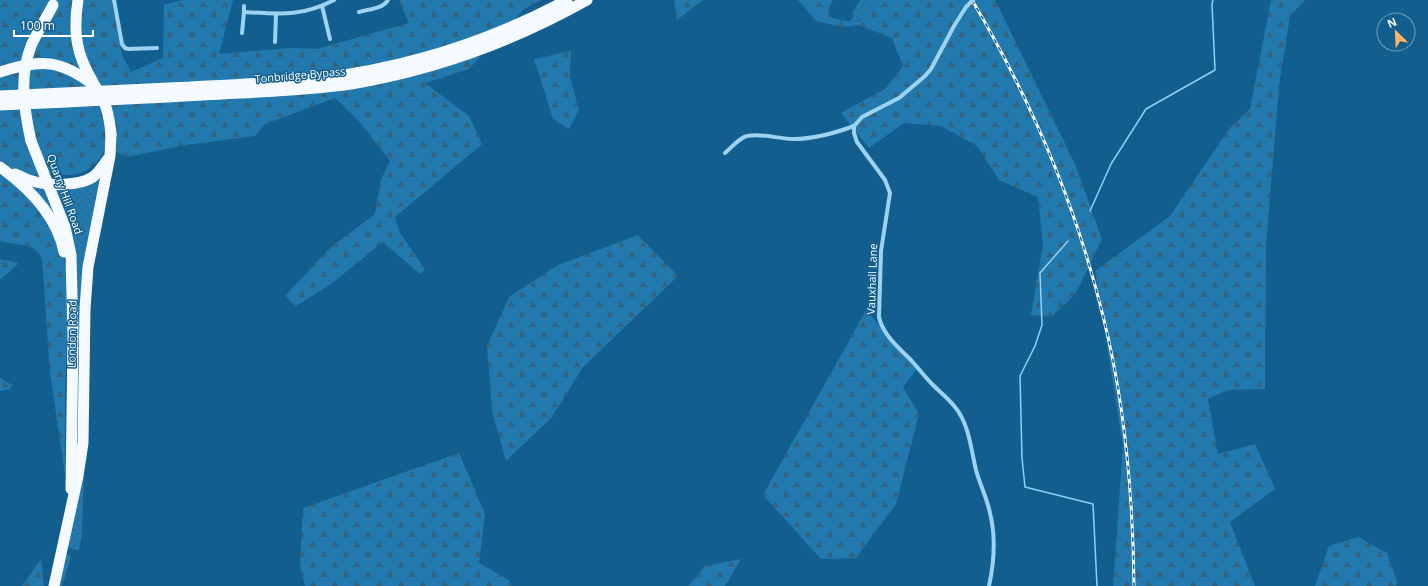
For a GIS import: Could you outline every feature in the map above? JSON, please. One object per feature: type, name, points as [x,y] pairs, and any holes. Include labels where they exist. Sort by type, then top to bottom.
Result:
[{"type":"highway","points":[[0,72],[30,64],[46,64],[57,65],[84,74],[76,38],[75,19],[78,0]]},
{"type":"highway","name":"Tonbridge Bypass","points":[[0,96],[294,81],[352,74],[406,63],[460,47],[515,25],[567,0]]},
{"type":"highway","name":"Tonbridge Bypass","points":[[0,105],[294,90],[352,83],[408,71],[462,56],[537,25],[587,0]]},
{"type":"highway","name":"Quarry Hill Road","points":[[55,3],[31,47],[24,75],[24,103],[25,116],[31,141],[59,210],[69,241],[72,274],[73,335],[70,473],[72,502]]},
{"type":"highway","name":"London Road","points":[[54,586],[68,526],[83,444],[85,309],[88,267],[110,156],[111,134],[107,107],[104,99],[95,86],[84,74]]},
{"type":"highway","points":[[0,167],[33,181],[58,184],[77,183],[94,176],[110,156]]},
{"type":"highway","points":[[0,167],[24,186],[50,217],[62,242],[72,288]]},
{"type":"highway","points":[[43,170],[50,176],[77,183]]},
{"type":"street","points":[[114,0],[122,44],[125,48],[157,48]]},
{"type":"street","points":[[244,12],[276,14],[302,13],[334,0]]},
{"type":"street","points":[[358,12],[380,7],[386,4],[388,0]]},
{"type":"street","points":[[726,153],[741,139],[747,136],[772,136],[794,139],[832,134],[854,126],[862,117],[899,98],[925,76],[931,69],[966,7],[973,0]]},
{"type":"street","points":[[242,33],[244,6]]},
{"type":"street","points":[[322,6],[330,39]]},
{"type":"street","points":[[275,42],[276,14]]},
{"type":"street","name":"Vauxhall Lane","points":[[854,126],[854,133],[857,142],[885,180],[890,193],[881,251],[880,323],[900,351],[910,359],[954,406],[964,424],[973,451],[978,479],[990,514],[992,526],[993,562],[989,586]]},
{"type":"green space","points":[[0,0],[113,0],[122,55],[131,72],[163,58],[164,5],[183,0],[233,0],[219,54],[290,48],[317,49],[409,23],[399,0],[541,0],[524,9],[469,69],[425,83],[469,116],[482,144],[395,217],[400,233],[425,269],[420,274],[383,242],[331,284],[296,306],[285,296],[331,247],[375,214],[381,180],[390,161],[358,120],[335,98],[265,124],[255,136],[186,145],[127,157],[105,146],[102,155],[96,163],[79,174],[66,175],[52,172],[36,177],[21,172],[63,254],[68,279],[65,390],[65,475],[50,372],[42,258],[32,247],[0,241]]},
{"type":"green space","points":[[674,0],[703,0],[677,20]]},
{"type":"green space","points":[[798,0],[833,0],[828,10],[832,18],[854,22],[865,18],[877,0],[995,0],[1075,164],[1102,239],[1076,293],[1051,317],[1031,315],[1043,244],[1038,197],[999,180],[977,146],[941,126],[904,123],[869,148],[841,113],[885,89],[903,66],[892,38],[859,25],[842,27],[816,21]]},
{"type":"green space","points":[[860,0],[877,0],[870,14],[865,18],[850,22],[854,16],[852,14]]},
{"type":"green space","points":[[1271,0],[1305,0],[1290,16],[1279,86],[1266,247],[1265,389],[1228,390],[1208,399],[1218,454],[1255,444],[1275,489],[1230,522],[1255,586],[1113,586],[1123,446],[1095,271],[1170,216],[1229,129],[1250,109]]},
{"type":"green space","points":[[571,51],[570,77],[579,110],[569,129],[553,119],[534,59]]},
{"type":"green space","points":[[102,171],[79,341],[75,337],[75,287],[52,185]]},
{"type":"green space","points":[[27,181],[45,185],[53,210],[50,211]]},
{"type":"green space","points":[[638,235],[678,276],[583,367],[552,417],[506,461],[492,411],[487,346],[509,297],[558,265]]},
{"type":"green space","points":[[0,259],[19,263],[0,280]]},
{"type":"green space","points":[[866,310],[917,369],[903,387],[919,414],[896,504],[856,558],[821,559],[763,495]]},
{"type":"green space","points":[[0,378],[12,385],[10,389],[0,391]]},
{"type":"green space","points":[[86,409],[82,533],[79,551],[68,546]]},
{"type":"green space","points":[[459,453],[485,514],[479,563],[509,580],[512,586],[305,586],[300,565],[303,508]]},
{"type":"green space","points":[[1358,537],[1387,553],[1397,581],[1396,586],[1315,586],[1329,546]]},
{"type":"green space","points":[[69,554],[71,557],[62,586],[58,586],[66,556]]},
{"type":"green space","points":[[41,559],[44,586],[22,586]]},
{"type":"green space","points":[[741,559],[725,586],[688,586],[705,566]]},
{"type":"waterway","points":[[1090,211],[1111,164],[1146,109],[1215,70],[1213,0]]},
{"type":"waterway","points":[[1068,241],[1040,273],[1042,325],[1035,346],[1020,376],[1022,458],[1025,487],[1093,504],[1097,586]]},
{"type":"railway","points":[[972,0],[993,37],[1032,114],[1065,193],[1092,275],[1111,349],[1122,416],[1130,484],[1134,586]]}]
